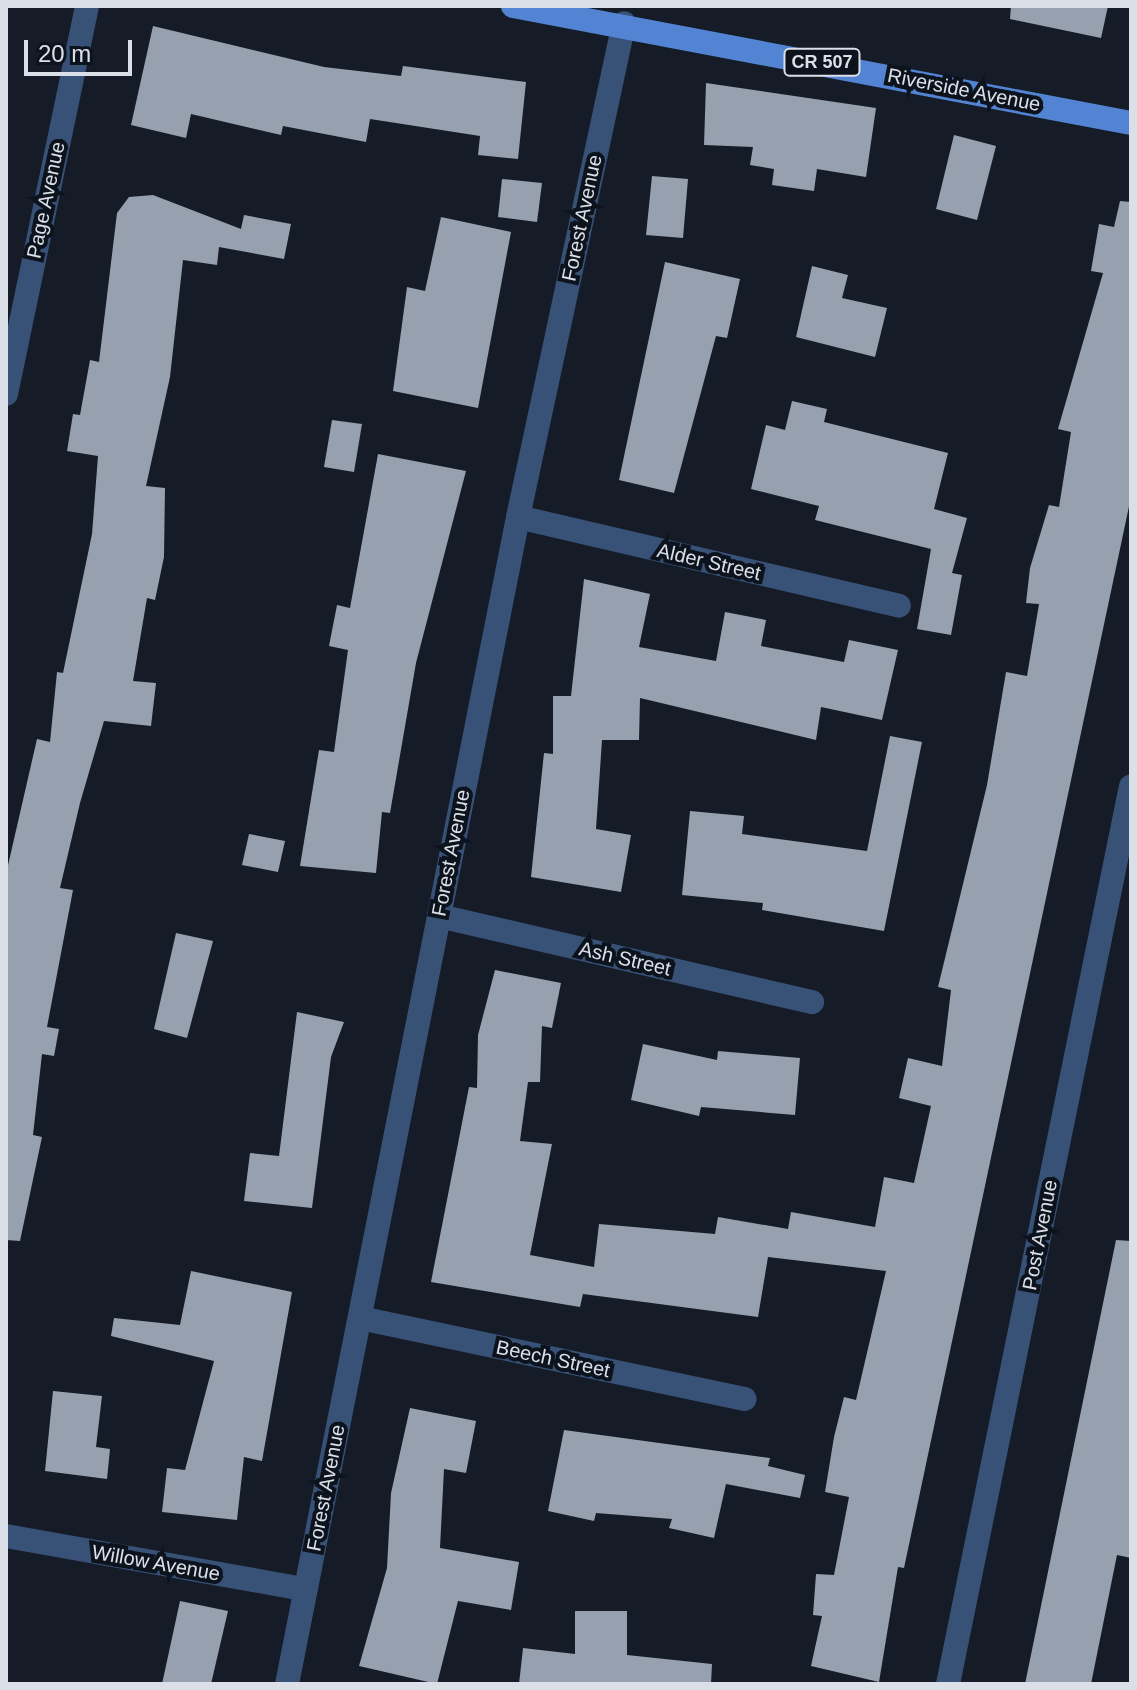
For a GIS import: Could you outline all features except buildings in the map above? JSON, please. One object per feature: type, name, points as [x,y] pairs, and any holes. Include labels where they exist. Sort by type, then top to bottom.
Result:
[{"type":"main road","name":"Riverside Avenue","points":[[513,6],[624,23],[1131,123]]},
{"type":"street","name":"Page Avenue","points":[[6,394],[87,6]]},
{"type":"street","name":"Forest Avenue","points":[[287,1684],[518,517],[624,23]]},
{"type":"street","name":"Alder Street","points":[[518,517],[899,606]]},
{"type":"street","name":"Post Avenue","points":[[948,1684],[1131,786]]},
{"type":"street","name":"Ash Street","points":[[439,916],[812,1002]]},
{"type":"street","name":"Beech Street","points":[[360,1318],[745,1399]]},
{"type":"street","name":"Willow Avenue","points":[[6,1536],[305,1589]]}]
